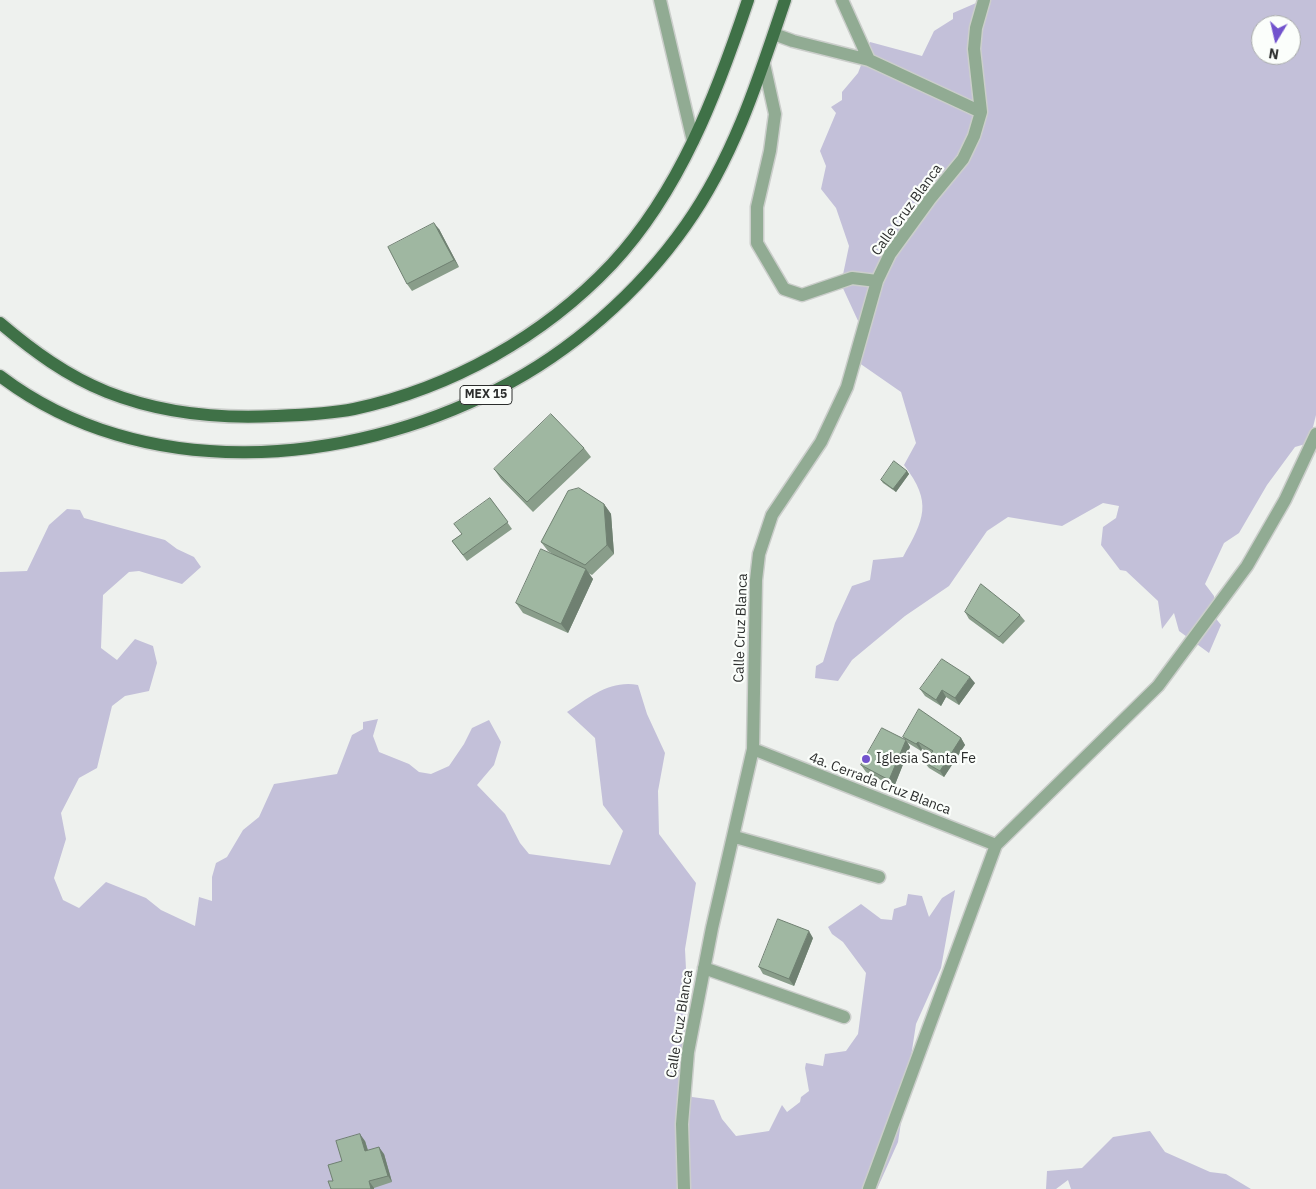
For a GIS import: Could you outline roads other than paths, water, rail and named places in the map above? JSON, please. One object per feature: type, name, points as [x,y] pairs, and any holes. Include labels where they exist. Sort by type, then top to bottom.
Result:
[{"type":"main road","name":"MEX 15","points":[[0,323],[26,345],[74,377],[108,392],[173,411],[232,417],[328,413],[378,403],[443,382],[496,355],[534,330],[580,295],[612,264],[636,235],[679,170],[693,141],[732,48],[748,0]]},
{"type":"main road","name":"MEX 15","points":[[0,376],[67,416],[136,441],[207,451],[253,453],[325,446],[380,434],[450,411],[498,389],[539,366],[622,300],[686,226],[718,172],[739,130],[764,64],[785,0]]},
{"type":"street","points":[[660,0],[693,141]]},
{"type":"street","points":[[842,0],[869,60]]},
{"type":"street","name":"Calle Cruz Blanca","points":[[684,1189],[682,1124],[688,1052],[704,968],[735,837],[753,750],[756,580],[759,554],[772,516],[821,442],[847,387],[877,281],[890,254],[962,159],[974,136],[981,112],[974,49],[976,28],[984,0]]},
{"type":"street","points":[[774,34],[793,41],[869,60],[981,112]]},
{"type":"street","points":[[764,64],[775,114],[770,151],[757,207],[757,243],[784,289],[802,295],[852,278],[877,281]]},
{"type":"street","points":[[869,1189],[996,845],[1158,686],[1247,566],[1285,500],[1316,434]]},
{"type":"street","name":"4a. Cerrada Cruz Blanca","points":[[753,750],[996,845]]},
{"type":"street","points":[[735,837],[879,877]]},
{"type":"street","points":[[704,968],[844,1017]]},
{"type":"place","name":"Iglesia Santa Fe","points":[[866,759]]}]
